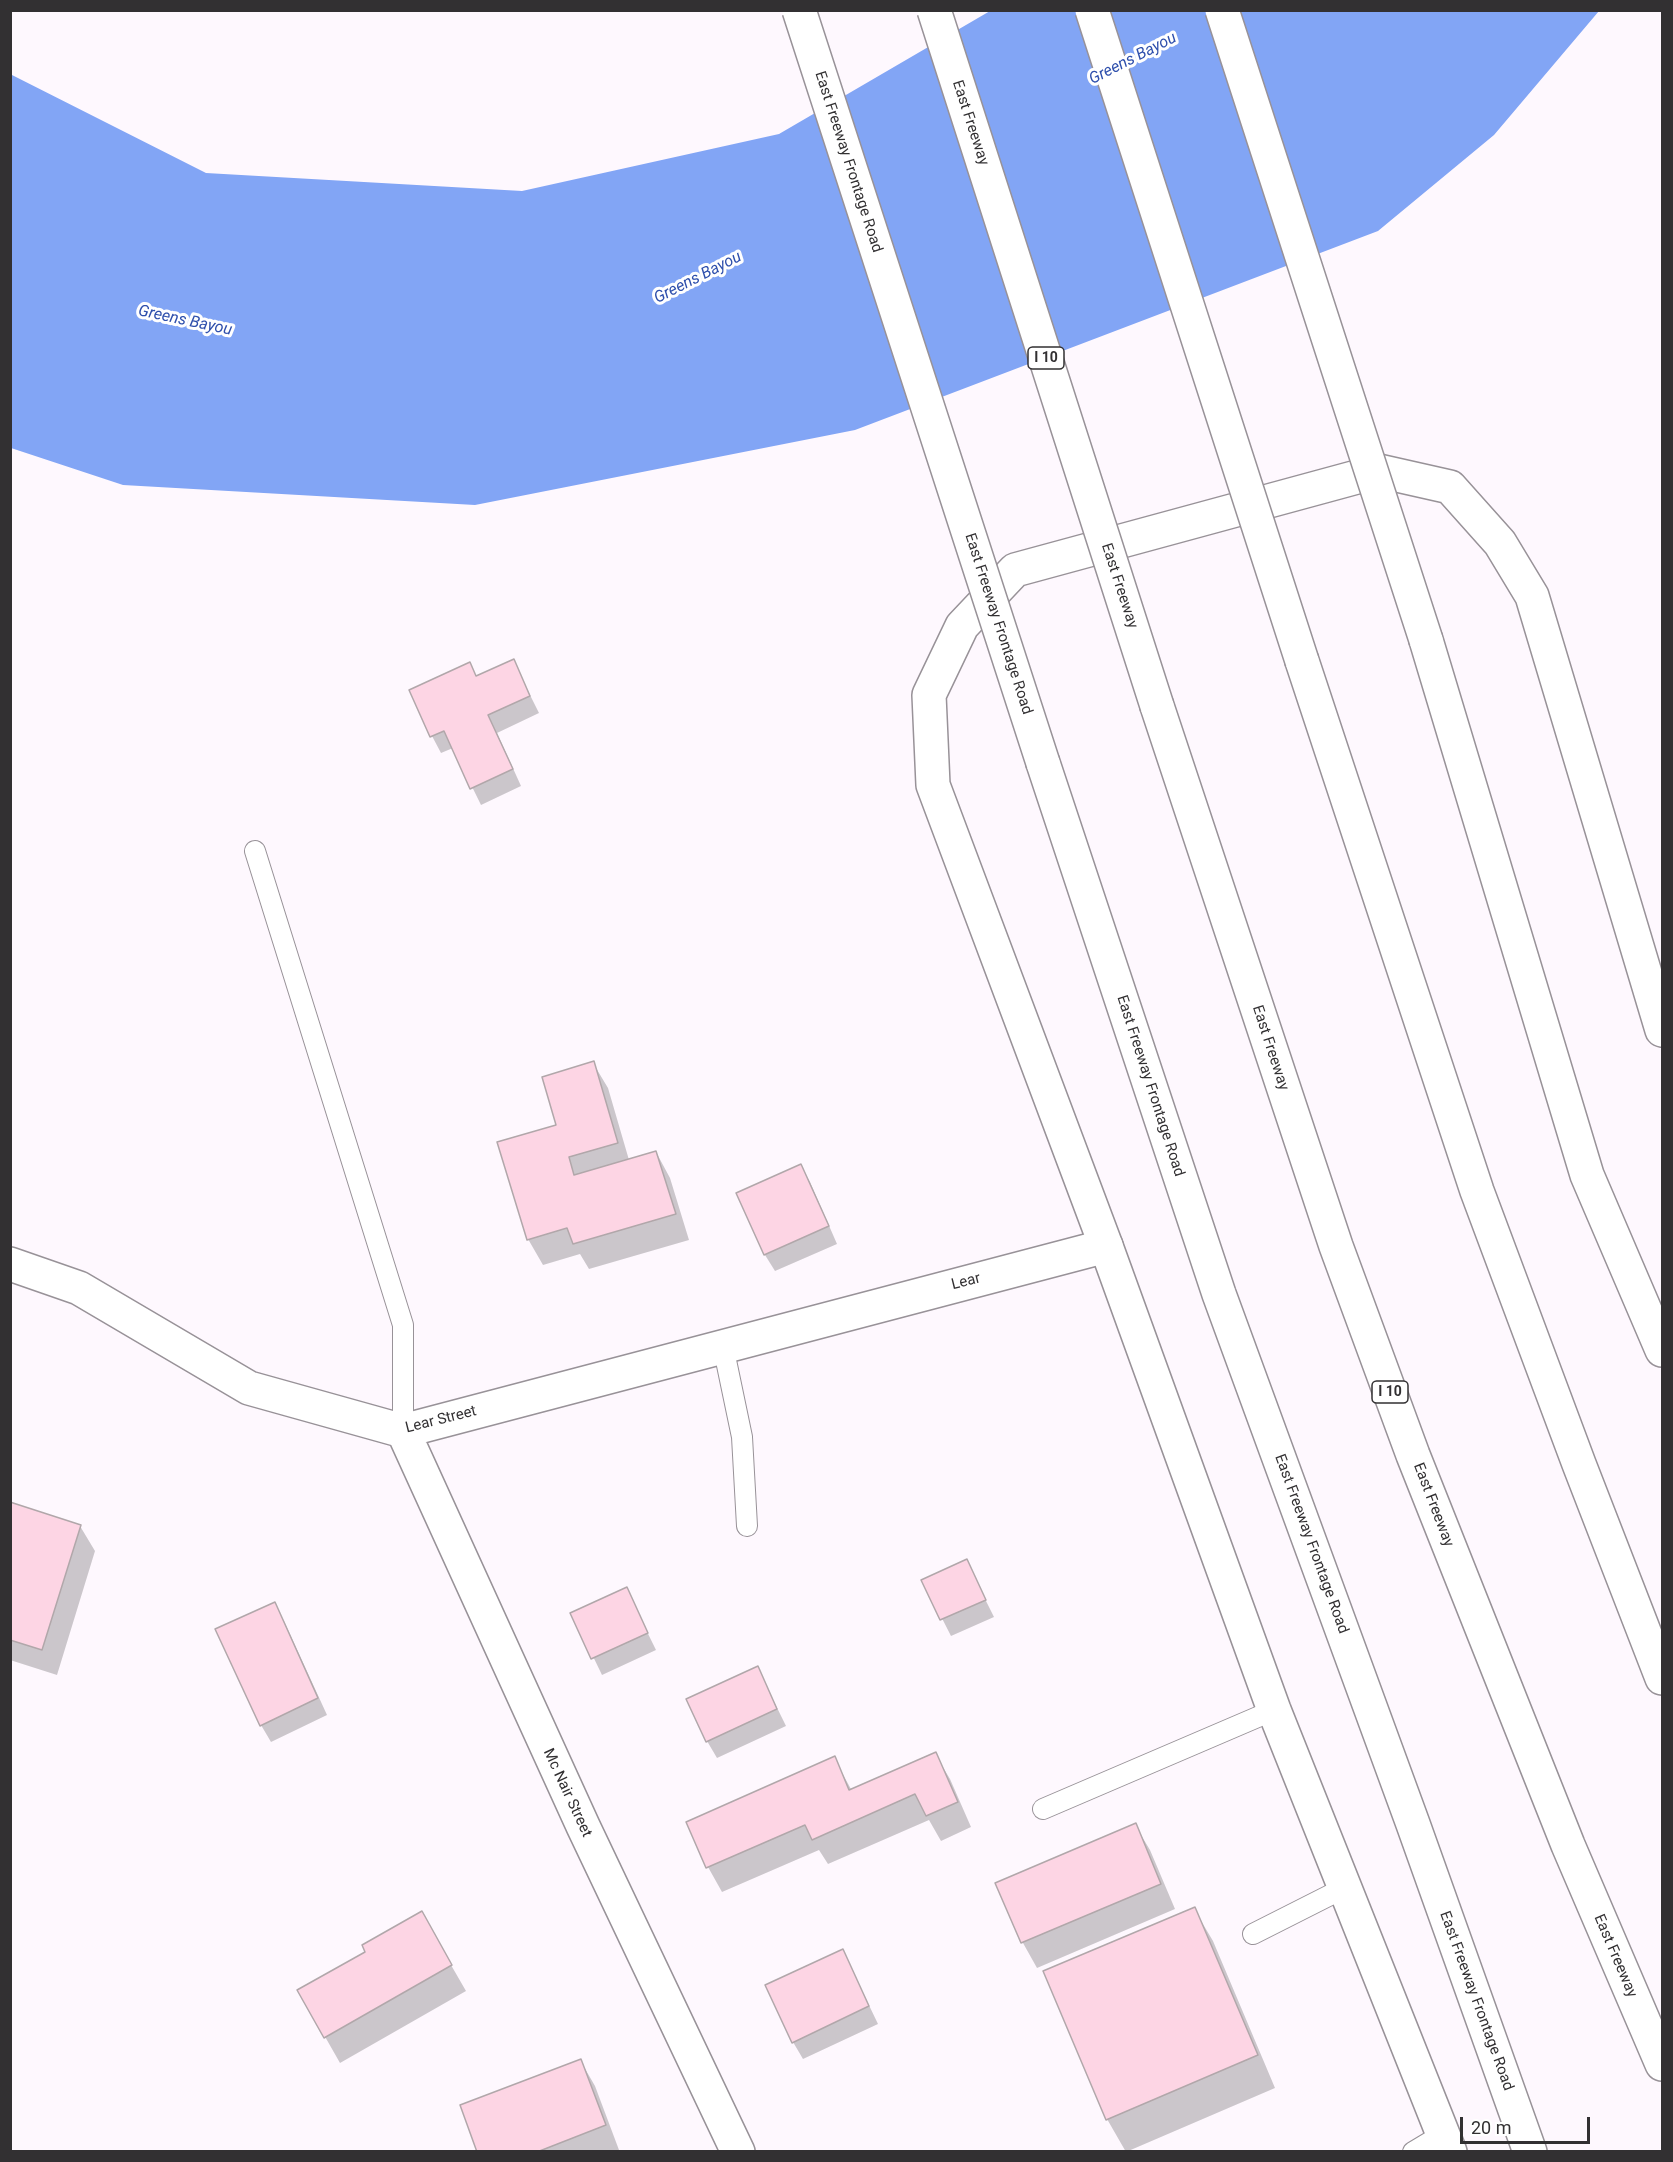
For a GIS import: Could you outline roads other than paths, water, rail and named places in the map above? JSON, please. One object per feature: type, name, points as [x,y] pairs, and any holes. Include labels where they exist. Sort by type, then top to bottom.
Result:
[{"type":"main road","name":"East Freeway Frontage Road","points":[[799,10],[1043,763],[1219,1294],[1530,2151]]},
{"type":"main road","name":"East Freeway","points":[[934,10],[1157,706],[1340,1257],[1413,1455],[1491,1656],[1568,1845],[1662,2064]]},
{"type":"main road","points":[[1092,10],[1302,661],[1477,1191],[1662,1678]]},
{"type":"main road","points":[[1222,10],[1426,640],[1587,1174],[1662,1350]]},
{"type":"main road","points":[[1447,2143],[1274,1710],[1106,1246],[933,784],[929,695],[962,626],[1015,570],[1379,471],[1450,487],[1500,543],[1532,596],[1662,1030]]},
{"type":"main road","name":"Lear","points":[[826,1319],[1106,1246]]},
{"type":"main road","name":"Lear Street","points":[[10,1264],[79,1288],[249,1388],[403,1431],[826,1319]]},
{"type":"main road","name":"Mc Nair Street","points":[[403,1431],[582,1826],[738,2151]]},
{"type":"lane","points":[[255,851],[403,1324],[403,1431]]},
{"type":"lane","points":[[723,1346],[742,1437],[747,1526]]},
{"type":"lane","points":[[1043,1809],[1274,1710]]},
{"type":"lane","points":[[1253,1934],[1344,1888]]},
{"type":"lane","points":[[1413,2151],[1447,2143]]},
{"type":"water","name":"Greens Bayou","points":[[990,11],[1599,11],[1494,135],[1378,231],[855,430],[475,505],[123,485],[11,448],[10,74],[206,173],[522,191],[779,134]]}]
